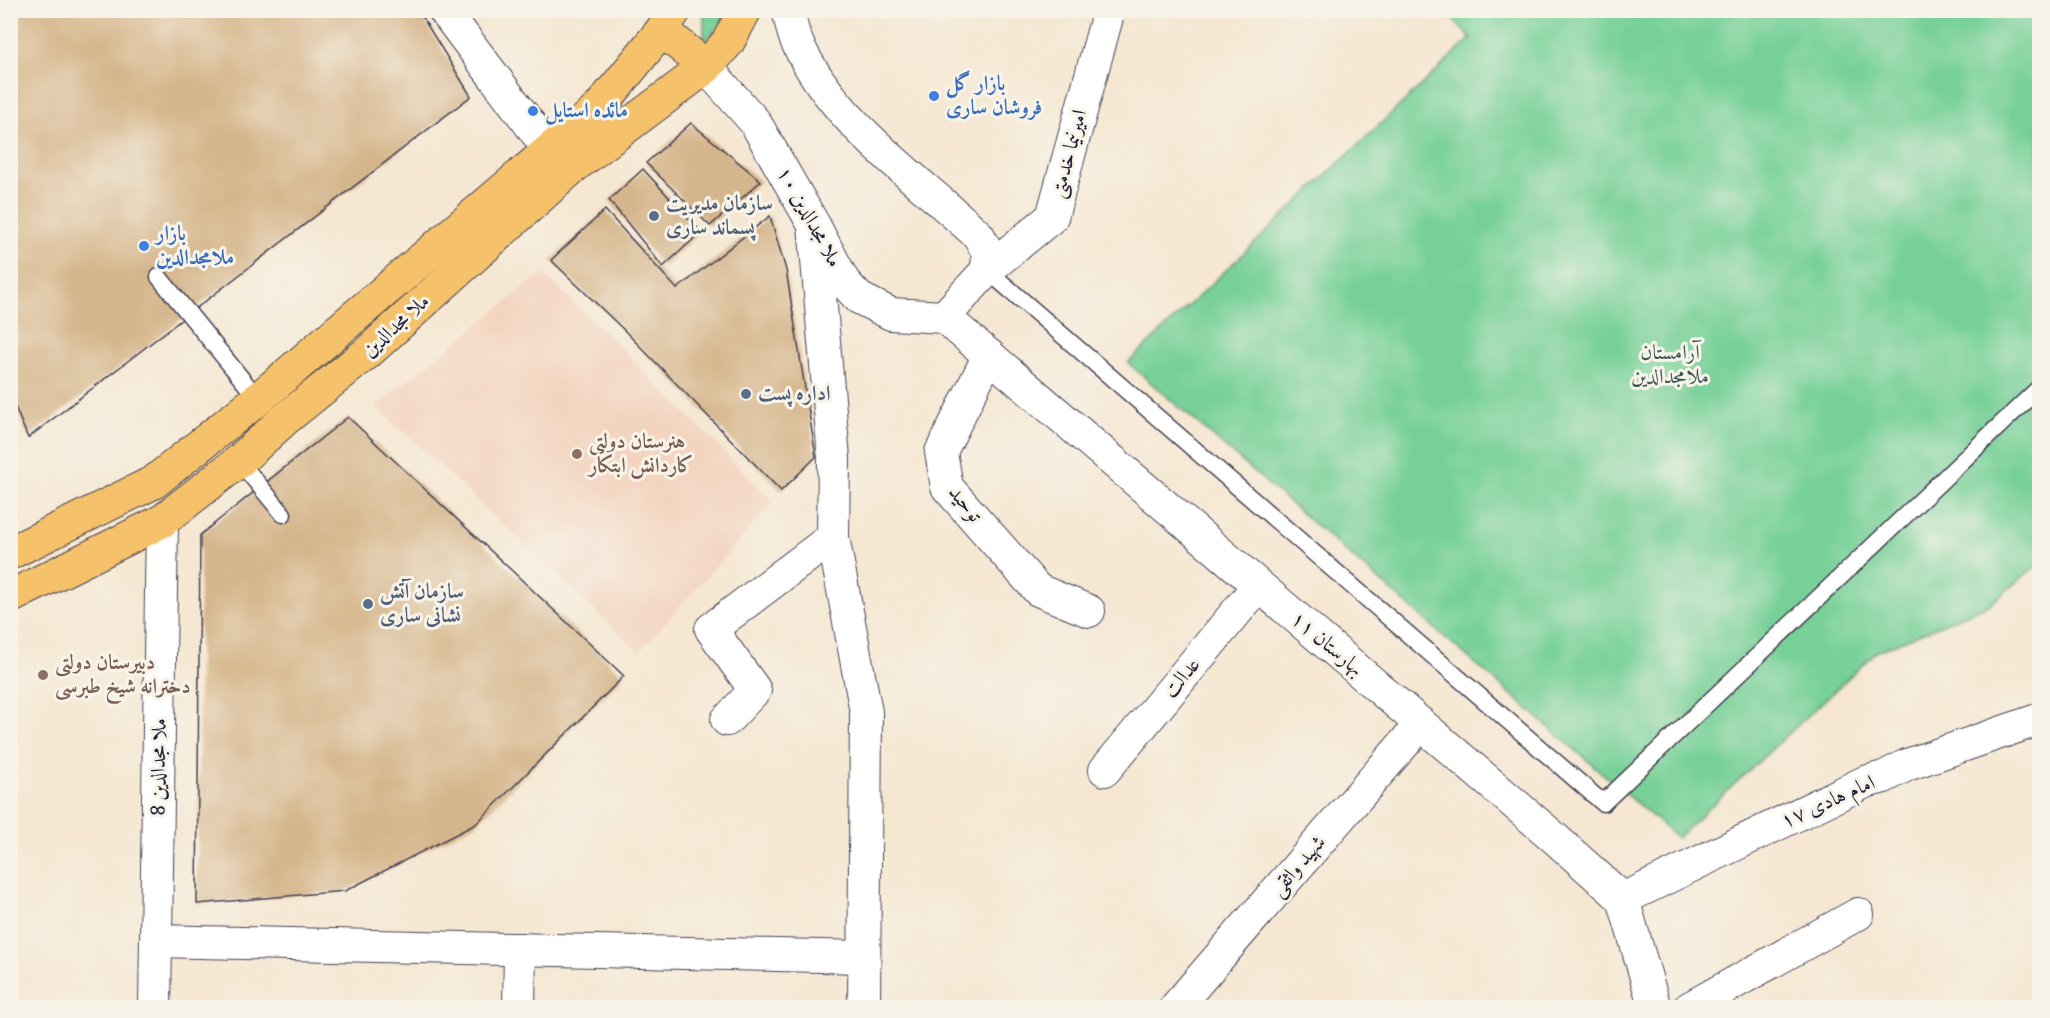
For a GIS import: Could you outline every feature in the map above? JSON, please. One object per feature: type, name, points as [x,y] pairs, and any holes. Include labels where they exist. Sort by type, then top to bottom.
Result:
[{"type":"main road","name":"ملا مجدالدین","points":[[10,597],[162,521],[239,461],[284,420],[367,353],[573,167],[706,67],[728,42],[745,10]]},
{"type":"main road","name":"ملا مجدالدین","points":[[10,553],[154,482],[258,399],[599,108],[668,20]]},
{"type":"main road","points":[[668,20],[706,67]]},
{"type":"street","points":[[444,10],[550,151]]},
{"type":"street","points":[[788,10],[796,40],[818,79],[849,120],[979,236],[988,253],[987,270]]},
{"type":"street","name":"امیرنیما خدمتی","points":[[944,317],[987,270],[1052,217],[1109,10]]},
{"type":"street","name":"ملا مجدالدین ١٠","points":[[706,67],[755,122],[844,282],[859,298],[891,314],[944,317]]},
{"type":"street","points":[[814,225],[834,458],[833,537],[866,712],[864,1008]]},
{"type":"street","name":"بهارستان ۱۱","points":[[944,317],[1623,899]]},
{"type":"street","name":"توحید","points":[[989,356],[941,452],[947,487],[1038,590],[1089,611]]},
{"type":"street","name":"ملا مجدالدین 8","points":[[152,1006],[157,941],[162,521]]},
{"type":"street","points":[[727,720],[754,690],[711,629],[833,537]]},
{"type":"street","name":"عدالت","points":[[1105,770],[1258,586]]},
{"type":"street","name":"امام هادی ۱۷","points":[[1623,899],[1865,782],[2040,719]]},
{"type":"street","name":"شهید واثقی","points":[[1175,1008],[1421,724]]},
{"type":"street","points":[[1623,899],[1655,1008]]},
{"type":"street","points":[[1689,1008],[1858,914]]},
{"type":"street","points":[[157,941],[864,957]]},
{"type":"street","points":[[519,1008],[520,949]]},
{"type":"lane","points":[[987,270],[1603,803],[2040,387]]},
{"type":"lane","points":[[159,277],[258,399]]},
{"type":"lane","points":[[239,461],[283,514]]},
{"type":"shaded area","name":"هنرستان دولتی کاردانش ابتکار","points":[[543,273],[774,502],[639,652],[376,406]]},
{"type":"green space","points":[[704,11],[727,11],[720,24],[704,43]]},
{"type":"green space","name":"آرامستان ملامجدالدین","points":[[1444,11],[2039,11],[2039,564],[1990,604],[1876,652],[1677,838],[1128,363],[1471,38]]},
{"type":"building","name":"بازار ملامجدالدین","points":[[10,10],[418,10],[471,96],[28,438],[10,395]]},
{"type":"building","points":[[691,123],[761,181],[710,226],[646,163]]},
{"type":"building","name":"سازمان مدیریت پسماند ساری","points":[[643,169],[701,232],[663,267],[609,200]]},
{"type":"building","name":"اداره پست","points":[[605,210],[677,289],[770,216],[786,270],[816,457],[781,491],[625,331],[551,260]]},
{"type":"building","points":[[348,417],[624,676],[476,824],[345,891],[197,904],[200,535]]},
{"type":"place","name":"بازار گل فروشان ساری","points":[[934,96]]},
{"type":"place","name":"مائده استایل","points":[[533,111]]},
{"type":"place","name":"سازمان مدیریت پسماند ساری","points":[[654,216]]},
{"type":"place","name":"بازار ملامجدالدین","points":[[144,246]]},
{"type":"place","name":"اداره پست","points":[[746,394]]},
{"type":"place","name":"هنرستان دولتی کاردانش ابتکار","points":[[577,454]]},
{"type":"place","name":"سازمان آتش نشانی ساری","points":[[368,604]]},
{"type":"place","name":"دبیرستان دولتی دخترانه شیخ طبرسی","points":[[43,675]]}]
